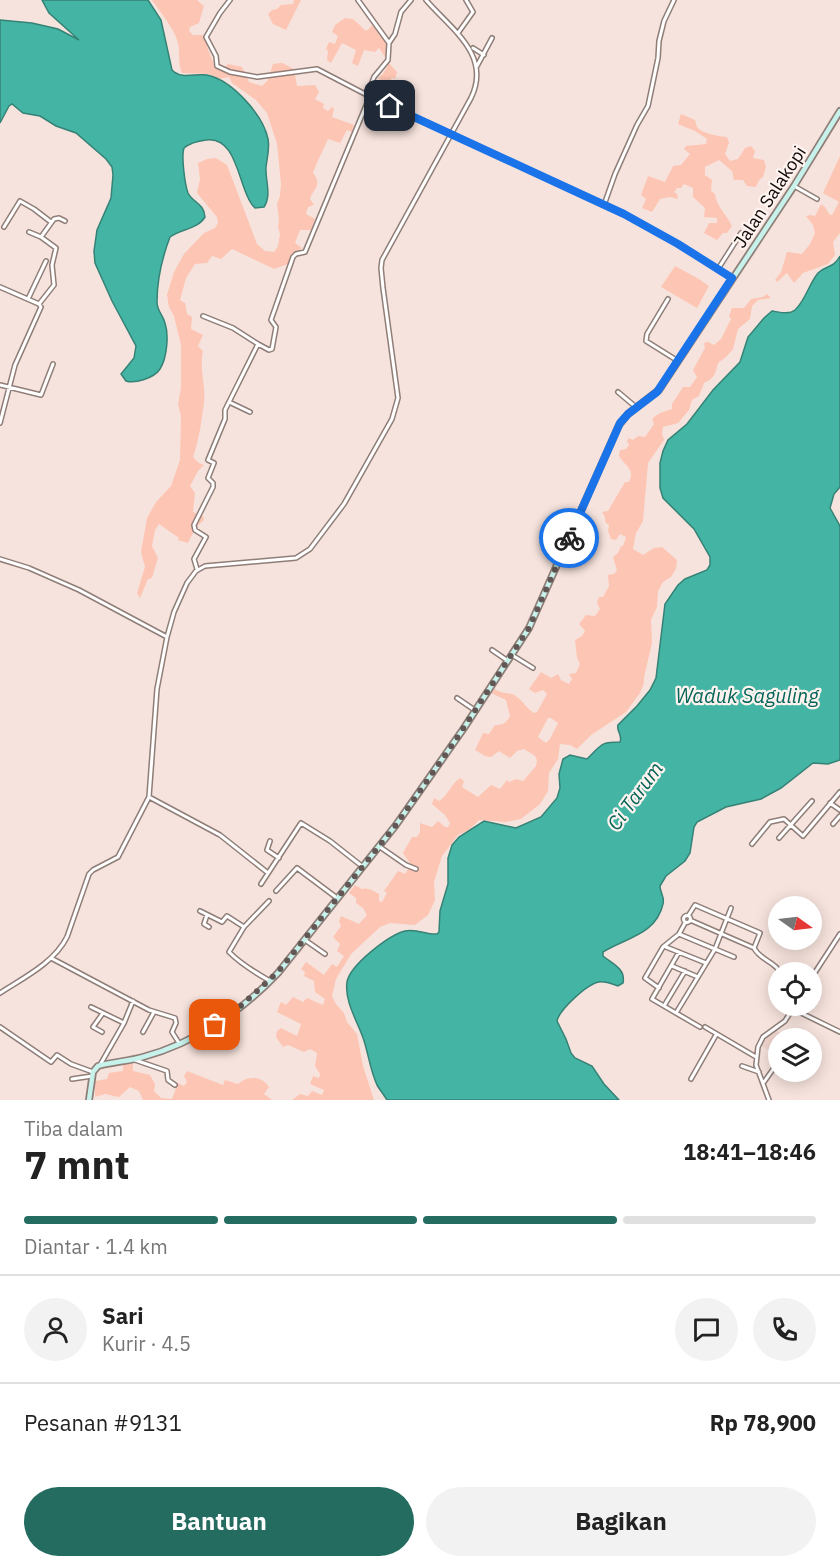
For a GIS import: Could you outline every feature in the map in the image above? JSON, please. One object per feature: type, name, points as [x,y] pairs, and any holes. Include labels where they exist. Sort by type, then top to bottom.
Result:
[{"type":"street","points":[[230,0],[206,37],[216,57],[217,66],[230,72],[254,77],[317,69],[369,96],[637,221],[732,278]]},
{"type":"street","points":[[358,0],[389,43]]},
{"type":"street","points":[[203,316],[233,328],[269,350],[272,349],[276,327],[271,320],[293,257],[305,252],[369,96],[374,77],[388,60],[389,43],[395,34],[401,12],[411,0]]},
{"type":"street","points":[[0,993],[51,958],[65,941],[89,874],[118,857],[149,797],[157,689],[174,612],[189,579],[197,570],[216,564],[296,558],[310,549],[345,504],[392,419],[398,398],[383,288],[382,260],[477,82],[477,67],[466,44],[426,0]]},
{"type":"street","points":[[458,33],[473,12],[466,0]]},
{"type":"street","points":[[604,205],[615,174],[647,107],[658,58],[658,43],[664,21],[674,0]]},
{"type":"street","points":[[477,67],[492,38]]},
{"type":"street","points":[[473,48],[484,55]]},
{"type":"street","name":"Jalan Salakopi","points":[[100,1065],[133,1060],[179,1043],[223,1020],[270,981],[380,846],[476,711],[533,622],[619,425],[657,392],[794,186],[840,111]]},
{"type":"street","points":[[794,186],[817,199]]},
{"type":"street","points":[[4,227],[20,201],[51,222]]},
{"type":"street","points":[[41,237],[51,222],[58,218],[65,221]]},
{"type":"street","points":[[28,232],[41,237],[56,250],[52,265],[54,285],[39,304]]},
{"type":"street","points":[[718,269],[741,233]]},
{"type":"street","points":[[28,299],[46,261]]},
{"type":"street","points":[[0,287],[39,304]]},
{"type":"street","points":[[668,299],[646,341],[678,361]]},
{"type":"street","points":[[0,423],[8,387],[20,352],[41,308],[39,304]]},
{"type":"street","points":[[197,570],[194,559],[206,537],[195,530],[194,525],[198,513],[212,490],[213,484],[208,478],[214,463],[208,460],[223,425],[229,402],[258,344]]},
{"type":"street","points":[[0,385],[41,395],[53,364]]},
{"type":"street","points":[[618,392],[637,408]]},
{"type":"street","points":[[229,402],[250,412]]},
{"type":"street","points":[[575,523],[591,535]]},
{"type":"street","points":[[0,559],[29,568],[79,590],[167,637]]},
{"type":"street","points":[[492,650],[508,661]]},
{"type":"street","points":[[512,655],[533,668]]},
{"type":"street","points":[[457,698],[476,711]]},
{"type":"street","points":[[752,844],[770,822],[784,819],[803,836],[840,792]]},
{"type":"street","points":[[149,797],[220,835],[268,873]]},
{"type":"street","points":[[779,838],[812,801]]},
{"type":"street","points":[[830,803],[840,810]]},
{"type":"street","points":[[833,824],[840,816]]},
{"type":"street","points":[[261,884],[301,823],[330,841],[363,867]]},
{"type":"street","points":[[270,841],[267,850],[279,858]]},
{"type":"street","points":[[380,846],[406,866],[416,869]]},
{"type":"street","points":[[276,891],[297,868],[338,899]]},
{"type":"street","points":[[269,901],[244,927],[229,953],[245,967],[270,981]]},
{"type":"street","points":[[659,988],[645,978],[665,946],[679,934],[696,905],[760,933],[754,948]]},
{"type":"street","points":[[676,1013],[715,949],[730,908]]},
{"type":"street","points":[[200,911],[222,921],[226,916],[244,927]]},
{"type":"street","points":[[207,915],[204,923],[209,927]]},
{"type":"street","points":[[689,918],[754,948],[757,954],[770,962]]},
{"type":"street","points":[[679,934],[734,957]]},
{"type":"street","points":[[822,962],[840,934]]},
{"type":"street","points":[[305,939],[325,954]]},
{"type":"street","points":[[665,946],[706,963]]},
{"type":"street","points":[[679,952],[652,999],[700,1027]]},
{"type":"street","points":[[51,958],[154,1012],[175,1018],[176,1023],[172,1032],[179,1043]]},
{"type":"street","points":[[671,966],[698,977]]},
{"type":"street","points":[[664,1006],[685,971]]},
{"type":"street","points":[[89,1100],[93,1074],[124,1023],[133,1001]]},
{"type":"street","points":[[92,1007],[124,1023]]},
{"type":"street","points":[[143,1032],[154,1012]]},
{"type":"street","points":[[102,1032],[93,1027],[103,1013]]},
{"type":"street","points":[[770,1100],[759,1072],[756,1057],[758,1045],[763,1037],[784,1022],[788,1016]]},
{"type":"street","points":[[811,1016],[840,1032]]},
{"type":"street","points":[[0,1027],[51,1062],[57,1055],[93,1074]]},
{"type":"street","points":[[705,1027],[756,1057]]},
{"type":"street","points":[[691,1079],[716,1035]]},
{"type":"street","points":[[133,1060],[167,1071],[168,1080],[175,1085]]},
{"type":"street","points":[[742,1066],[759,1072]]},
{"type":"street","points":[[72,1079],[93,1074]]},
{"type":"street","points":[[764,1082],[768,1077]]},
{"type":"shaded area","points":[[152,0],[197,0],[204,6],[199,23],[190,27],[189,31],[193,35],[202,35],[211,41],[207,47],[215,67],[221,71],[228,64],[242,67],[249,82],[262,86],[268,80],[273,64],[282,63],[294,69],[297,86],[315,85],[319,92],[315,99],[324,104],[323,108],[328,111],[332,107],[334,109],[332,117],[354,125],[352,132],[347,130],[340,143],[328,139],[316,164],[313,173],[317,184],[310,199],[314,205],[308,207],[306,214],[315,219],[311,230],[300,230],[295,243],[302,248],[292,254],[288,264],[274,269],[232,249],[221,259],[212,256],[207,263],[195,264],[186,278],[180,300],[185,303],[187,314],[192,317],[191,329],[203,335],[198,346],[203,351],[204,402],[199,437],[193,457],[204,465],[190,486],[195,493],[193,512],[203,516],[204,520],[196,527],[188,543],[178,540],[179,538],[159,524],[155,530],[152,546],[158,558],[152,578],[148,579],[140,598],[137,593],[145,567],[141,552],[147,518],[156,502],[171,486],[180,460],[181,416],[178,404],[181,388],[181,345],[167,295],[174,272],[184,254],[204,233],[215,228],[218,223],[217,217],[197,193],[200,179],[198,163],[216,158],[227,165],[257,244],[265,251],[274,252],[278,246],[280,234],[277,204],[281,184],[277,144],[267,113],[256,100],[232,83],[229,77],[218,79],[209,74],[182,73],[175,36]]},
{"type":"shaded area","points":[[294,0],[301,0],[286,30],[273,24],[268,14],[281,5],[293,4]]},
{"type":"shaded area","points":[[345,18],[353,19],[366,31],[373,25],[386,43],[385,57],[379,48],[375,52],[364,50],[358,66],[352,63],[356,50],[342,43],[331,63],[327,60],[328,51],[326,49],[329,42],[335,44],[338,36],[332,32],[335,25]]},
{"type":"shaded area","points":[[389,63],[397,72],[395,79],[392,78],[387,85],[378,78]]},
{"type":"shaded area","points":[[681,114],[695,120],[697,127],[701,130],[727,137],[729,143],[725,154],[730,161],[738,159],[745,148],[751,146],[755,151],[753,158],[764,160],[766,167],[756,187],[747,186],[743,180],[734,180],[732,171],[719,160],[705,167],[705,175],[712,180],[711,191],[715,194],[717,203],[732,226],[717,240],[704,233],[709,223],[717,223],[717,218],[704,217],[705,208],[693,197],[693,188],[684,184],[674,192],[678,199],[670,197],[660,199],[652,212],[642,208],[646,199],[641,195],[648,176],[665,182],[673,166],[681,165],[690,154],[684,149],[686,146],[706,144],[707,139],[678,124]]},
{"type":"shaded area","points":[[840,156],[840,233],[833,242],[835,255],[828,264],[803,273],[794,283],[787,273],[777,282],[775,280],[781,272],[787,252],[802,254],[815,233],[813,225],[806,216],[815,216],[821,204],[832,215],[839,202],[823,193]]},
{"type":"shaded area","points":[[675,266],[709,286],[697,308],[661,287]]},
{"type":"shaded area","points":[[767,294],[771,298],[758,300],[752,306],[750,319],[738,329],[733,349],[718,363],[714,375],[704,383],[699,396],[692,400],[689,410],[678,423],[663,427],[664,440],[648,463],[643,521],[636,533],[633,549],[643,555],[654,548],[662,547],[677,560],[676,569],[671,577],[663,582],[658,591],[657,607],[651,620],[652,643],[640,693],[626,712],[591,735],[577,749],[570,745],[560,744],[558,759],[549,773],[548,791],[540,804],[521,819],[506,822],[479,820],[469,830],[458,835],[442,856],[434,882],[435,900],[428,915],[415,925],[390,923],[380,927],[351,954],[336,979],[332,996],[357,1034],[363,1066],[374,1100],[292,1100],[300,1094],[308,1096],[312,1091],[322,1095],[324,1090],[310,1084],[313,1076],[319,1078],[320,1074],[315,1066],[317,1053],[310,1049],[304,1052],[288,1045],[283,1047],[276,1037],[277,1031],[281,1028],[297,1036],[301,1024],[277,1012],[281,1002],[286,1005],[293,997],[303,1002],[307,998],[323,1005],[325,999],[315,992],[314,981],[304,976],[305,972],[301,969],[306,962],[324,975],[332,964],[337,967],[344,956],[337,951],[340,944],[333,937],[341,926],[339,921],[341,916],[359,924],[367,915],[356,903],[356,898],[349,893],[355,885],[379,894],[379,901],[382,902],[387,893],[384,891],[398,871],[405,874],[411,865],[403,853],[412,837],[417,837],[420,832],[420,823],[432,827],[438,821],[448,827],[450,823],[445,815],[432,804],[434,798],[439,801],[442,799],[460,778],[464,781],[462,787],[478,797],[491,785],[500,789],[507,780],[509,782],[516,779],[523,781],[536,766],[535,756],[524,749],[517,751],[510,758],[499,751],[491,757],[475,750],[483,733],[489,734],[495,725],[501,725],[510,716],[506,700],[491,693],[495,689],[515,695],[534,713],[537,712],[547,694],[543,690],[535,693],[529,689],[541,672],[551,678],[558,674],[561,680],[569,684],[572,679],[569,674],[576,673],[580,664],[575,640],[585,631],[579,624],[586,615],[595,616],[600,609],[597,603],[599,597],[603,597],[609,586],[608,575],[614,574],[617,570],[613,557],[623,546],[626,537],[620,534],[616,540],[611,539],[608,531],[609,525],[605,522],[602,512],[608,511],[625,482],[629,482],[631,478],[629,468],[619,456],[620,450],[626,449],[629,445],[627,441],[629,438],[633,440],[638,436],[645,437],[654,424],[652,419],[672,409],[672,404],[683,387],[690,387],[697,377],[693,370],[705,348],[704,343],[714,345],[721,339],[731,319],[729,316],[732,308],[744,308],[751,299]],"holes":[[[548,718],[558,723],[546,743],[538,737]]]},
{"type":"shaded area","points":[[768,1036],[768,1050],[760,1045]]},
{"type":"shaded area","points":[[133,1062],[133,1071],[150,1075],[155,1084],[154,1091],[161,1098],[172,1099],[178,1083],[184,1086],[187,1082],[184,1076],[187,1071],[223,1085],[225,1080],[238,1084],[250,1078],[258,1079],[269,1087],[264,1094],[272,1100],[143,1100],[139,1091],[130,1087],[119,1097],[105,1094],[95,1097],[95,1081],[107,1079],[109,1073],[123,1071],[123,1063]]},
{"type":"water","points":[[42,0],[148,0],[161,20],[172,70],[180,75],[207,75],[217,78],[236,91],[260,120],[268,139],[266,172],[268,198],[264,207],[255,208],[249,200],[232,155],[225,146],[217,141],[206,140],[194,142],[184,148],[184,170],[188,193],[203,209],[205,217],[198,224],[170,237],[160,269],[157,293],[158,308],[166,328],[166,353],[160,369],[149,378],[139,381],[126,381],[121,374],[134,358],[136,346],[95,263],[97,230],[111,198],[112,167],[76,133],[56,126],[40,116],[23,113],[12,104],[0,123],[0,20],[32,23],[58,29],[79,40],[49,13]]},
{"type":"water","name":"Waduk Saguling","points":[[840,256],[840,487],[834,494],[830,508],[840,526],[840,760],[828,764],[813,763],[781,788],[761,799],[726,807],[697,822],[694,827],[690,853],[685,861],[666,876],[660,886],[663,902],[654,923],[639,934],[603,952],[603,956],[621,970],[623,983],[618,986],[599,982],[588,987],[574,998],[559,1016],[557,1021],[571,1053],[575,1058],[592,1066],[619,1100],[387,1100],[375,1080],[363,1037],[350,1006],[347,982],[350,975],[362,959],[380,944],[398,934],[409,930],[433,934],[439,932],[440,911],[448,884],[448,858],[452,845],[459,837],[484,821],[516,828],[541,817],[557,798],[563,759],[570,755],[587,759],[601,745],[620,742],[618,725],[650,690],[656,678],[665,604],[678,585],[685,579],[707,570],[710,565],[710,557],[694,529],[663,498],[660,488],[660,463],[663,451],[668,440],[687,424],[713,390],[740,362],[748,337],[764,318],[772,311],[793,312],[802,302],[818,273],[835,263]]},
{"type":"way so far","points":[[215,1025],[232,1014],[278,972],[396,825],[455,741],[533,622],[569,538]]},
{"type":"route","points":[[390,106],[624,214],[732,278],[657,392],[620,423],[569,538]]},
{"type":"water label","name":"Ci Tarum","points":[[635,796]]}]
